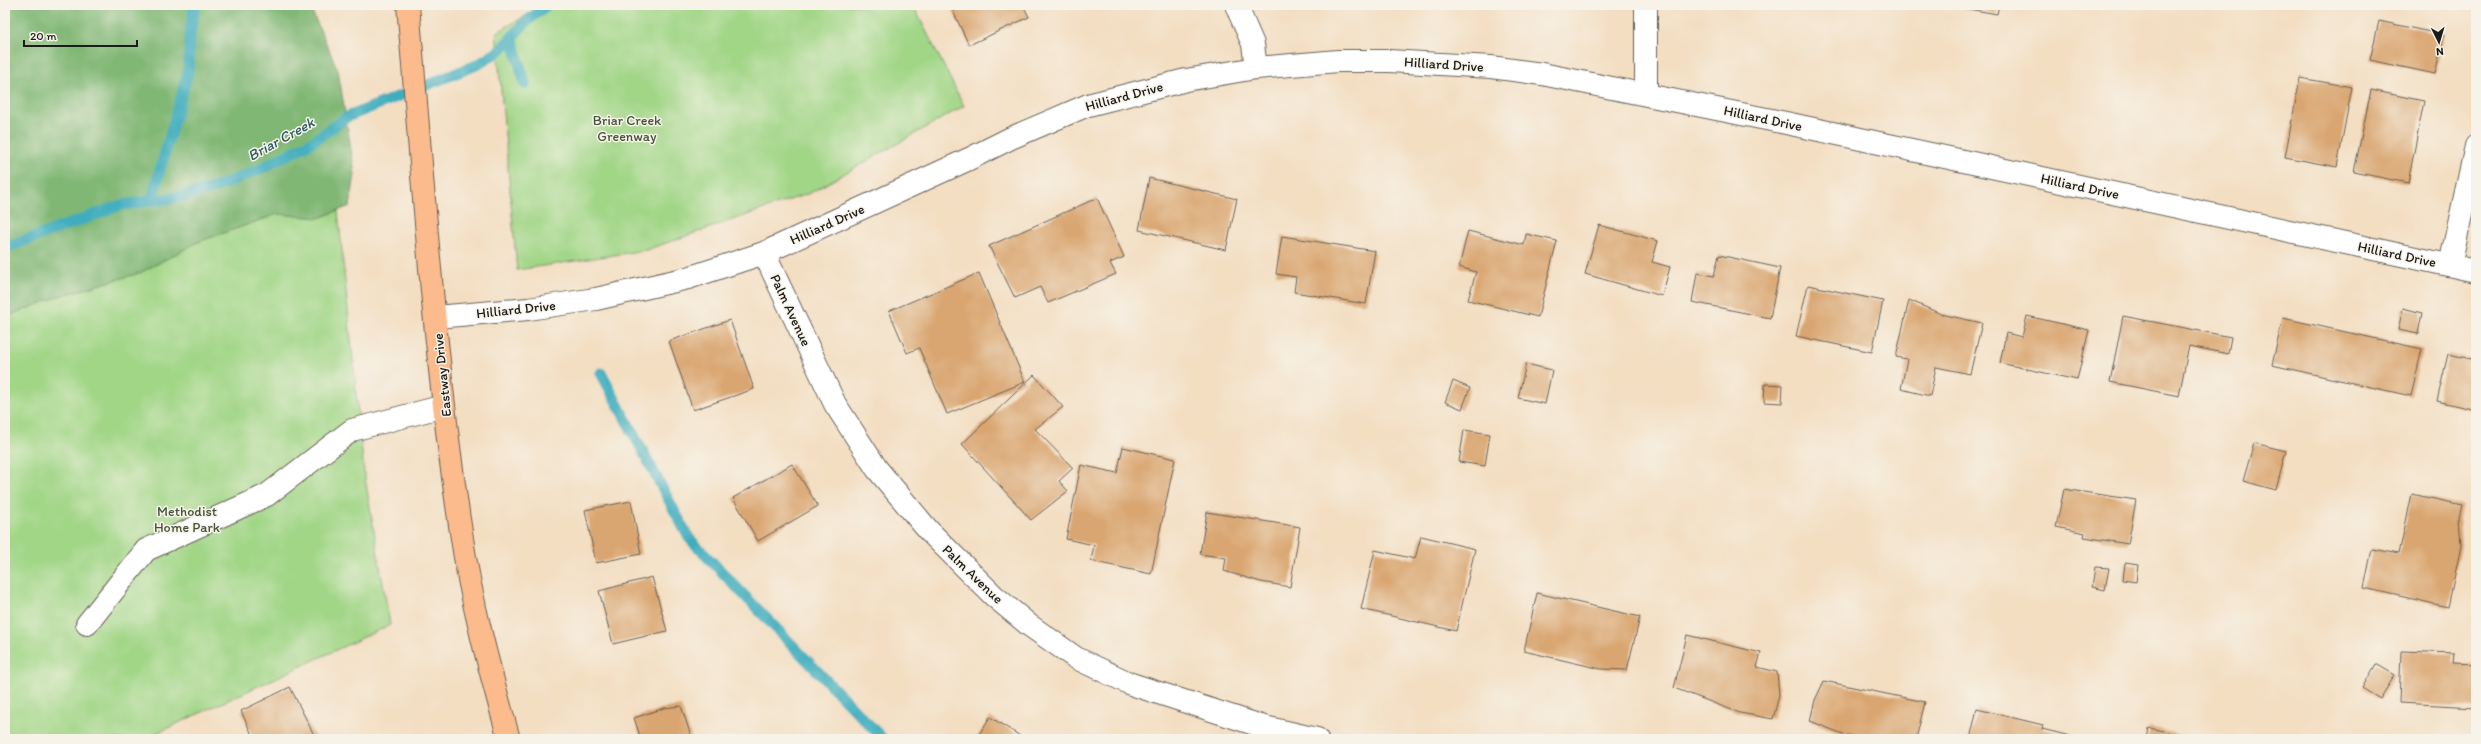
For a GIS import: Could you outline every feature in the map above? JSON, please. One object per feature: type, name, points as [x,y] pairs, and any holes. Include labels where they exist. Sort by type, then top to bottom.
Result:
[{"type":"main road","name":"Eastway Drive","points":[[408,5],[444,406],[461,534],[488,669],[509,739]]},
{"type":"street","points":[[1236,5],[1253,44],[1256,68]]},
{"type":"street","points":[[1646,5],[1646,94]]},
{"type":"street","name":"Hilliard Drive","points":[[436,317],[528,309],[596,299],[688,278],[764,253],[969,160],[1011,138],[1088,105],[1186,80],[1256,68],[1338,61],[1389,60],[1491,67],[1646,94],[2476,270]]},
{"type":"street","points":[[2450,265],[2476,146]]},
{"type":"street","name":"Palm Avenue","points":[[764,253],[835,404],[877,469],[928,530],[994,596],[1029,625],[1076,658],[1131,684],[1264,727],[1316,739]]},
{"type":"street","points":[[87,624],[146,550],[267,495],[352,430],[444,406]]},
{"type":"green space","points":[[5,5],[309,5],[338,70],[355,174],[350,206],[319,218],[278,214],[198,242],[140,273],[63,295],[5,317]]},
{"type":"green space","name":"Briar Creek Greenway","points":[[544,5],[913,5],[964,106],[810,193],[646,250],[517,270],[496,33]]},
{"type":"green space","name":"Methodist Home Park","points":[[5,17],[329,120],[364,472],[390,625],[144,739],[5,739]]},
{"type":"building","points":[[950,5],[1023,5],[1029,17],[969,45]]},
{"type":"building","points":[[1946,5],[1999,5],[1997,14]]},
{"type":"building","points":[[2379,21],[2444,35],[2435,74],[2370,60]]},
{"type":"building","points":[[2300,78],[2352,87],[2337,167],[2285,157]]},
{"type":"building","points":[[2371,90],[2424,101],[2408,183],[2354,172]]},
{"type":"building","points":[[1149,178],[1237,199],[1226,250],[1139,230]]},
{"type":"building","points":[[1097,198],[1124,257],[1110,263],[1116,274],[1048,303],[1040,287],[1015,298],[989,246]]},
{"type":"building","points":[[1599,225],[1658,241],[1652,262],[1670,267],[1662,296],[1585,274]]},
{"type":"building","points":[[1468,231],[1524,245],[1526,234],[1557,241],[1538,317],[1468,300],[1476,272],[1459,267]]},
{"type":"building","points":[[1282,236],[1375,251],[1366,304],[1294,292],[1296,277],[1276,274]]},
{"type":"building","points":[[1719,255],[1780,268],[1770,318],[1692,302],[1697,273],[1714,276]]},
{"type":"building","points":[[979,273],[1025,382],[947,414],[919,348],[907,353],[889,311]]},
{"type":"building","points":[[1808,285],[1883,301],[1872,352],[1796,336]]},
{"type":"building","points":[[1909,300],[1941,314],[1982,323],[1970,374],[1936,367],[1930,396],[1901,389],[1907,359],[1896,357]]},
{"type":"building","points":[[2403,308],[2422,313],[2418,334],[2398,330]]},
{"type":"building","points":[[2027,316],[2089,330],[2077,380],[2000,363],[2006,333],[2022,337]]},
{"type":"building","points":[[2123,316],[2231,337],[2228,354],[2189,346],[2179,396],[2110,382]]},
{"type":"building","points":[[2283,318],[2422,349],[2411,396],[2272,365]]},
{"type":"building","points":[[730,320],[754,389],[693,410],[669,341]]},
{"type":"building","points":[[2448,354],[2476,360],[2476,410],[2437,401]]},
{"type":"building","points":[[1526,364],[1552,370],[1545,404],[1518,398]]},
{"type":"building","points":[[1034,375],[1063,407],[1035,429],[1073,468],[1059,481],[1068,491],[1031,520],[962,444]]},
{"type":"building","points":[[1453,381],[1470,388],[1462,409],[1445,402]]},
{"type":"building","points":[[1765,384],[1783,385],[1782,403],[1764,402]]},
{"type":"building","points":[[1464,430],[1490,434],[1485,466],[1459,462]]},
{"type":"building","points":[[2254,443],[2286,451],[2276,490],[2243,481]]},
{"type":"building","points":[[1123,447],[1175,459],[1151,574],[1091,561],[1094,545],[1066,539],[1081,465],[1117,473]]},
{"type":"building","points":[[792,464],[818,506],[758,541],[733,498]]},
{"type":"building","points":[[2064,489],[2136,500],[2128,544],[2084,537],[2085,533],[2056,527]]},
{"type":"building","points":[[2412,494],[2462,505],[2459,518],[2461,546],[2448,607],[2364,588],[2372,549],[2399,554]]},
{"type":"building","points":[[631,501],[641,554],[596,563],[585,510]]},
{"type":"building","points":[[1207,512],[1300,527],[1290,587],[1261,582],[1224,571],[1226,558],[1200,554]]},
{"type":"building","points":[[1421,536],[1475,549],[1456,631],[1361,609],[1375,550],[1415,559]]},
{"type":"building","points":[[2125,563],[2138,565],[2136,582],[2123,580]]},
{"type":"building","points":[[2095,567],[2109,568],[2105,590],[2092,587]]},
{"type":"building","points":[[652,577],[667,631],[613,644],[599,591]]},
{"type":"building","points":[[1537,593],[1640,617],[1627,670],[1601,669],[1524,651]]},
{"type":"building","points":[[1687,635],[1761,653],[1757,667],[1777,672],[1779,695],[1773,719],[1740,713],[1674,688]]},
{"type":"building","points":[[2401,651],[2454,653],[2453,663],[2476,664],[2476,707],[2399,703]]},
{"type":"building","points":[[2376,664],[2395,675],[2380,699],[2362,688]]},
{"type":"building","points":[[1824,681],[1925,702],[1916,739],[1867,739],[1843,734],[1810,721],[1815,700]]},
{"type":"building","points":[[290,687],[316,739],[254,739],[241,711]]},
{"type":"building","points":[[681,706],[692,739],[641,739],[634,718],[664,708]]},
{"type":"building","points":[[1977,709],[2043,725],[2042,729],[2074,737],[2073,739],[1970,739]]},
{"type":"building","points":[[990,717],[1025,739],[976,739]]},
{"type":"building","points":[[2149,728],[2179,734],[2179,739],[2147,739]]},
{"type":"waterway","points":[[151,201],[188,73],[190,33],[195,5]]},
{"type":"waterway","name":"Briar Creek","points":[[5,248],[121,205],[179,197],[214,188],[258,170],[312,142],[347,117],[479,64],[499,51],[527,21],[547,5]]},
{"type":"waterway","points":[[512,37],[525,84]]},
{"type":"waterway","points":[[601,373],[689,538],[883,739]]}]
